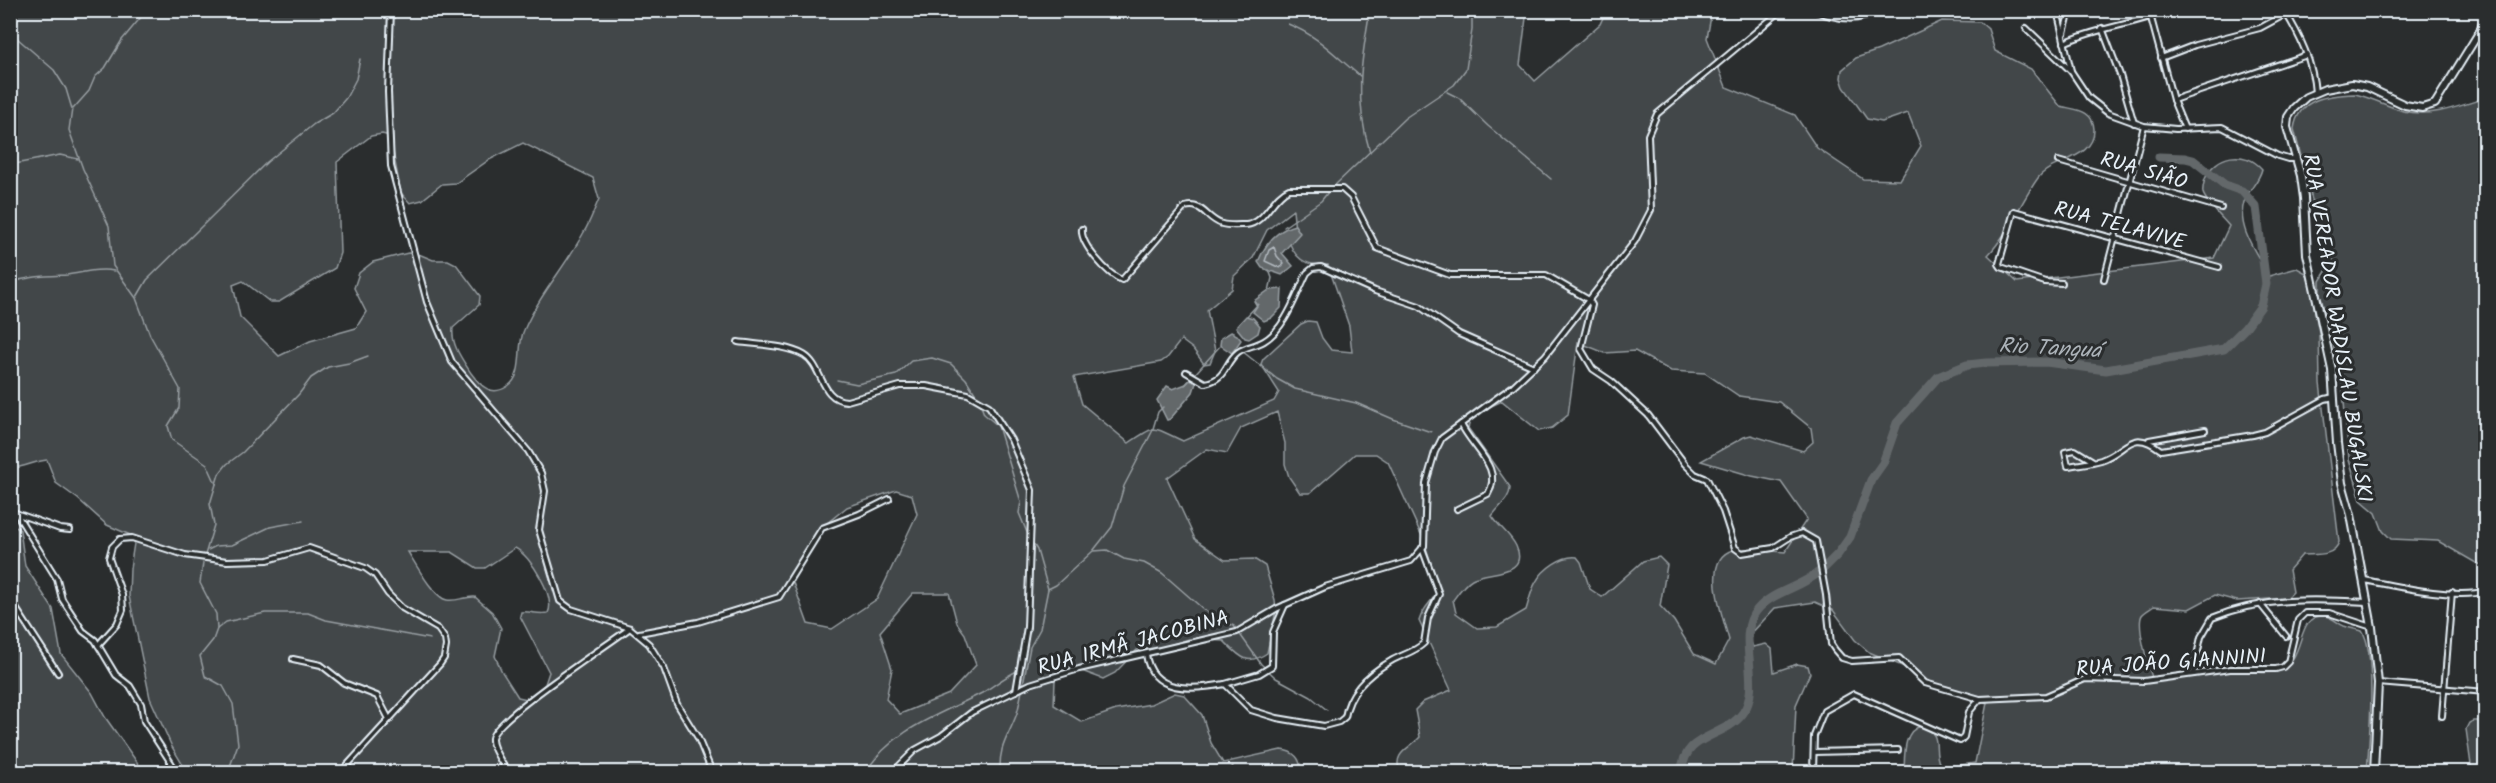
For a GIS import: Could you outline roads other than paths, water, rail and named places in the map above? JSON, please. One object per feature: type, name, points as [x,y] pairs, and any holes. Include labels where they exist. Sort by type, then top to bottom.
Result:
[{"type":"main road","name":"RUA VEREADOR WADISLAU BUGALSKI","points":[[2374,772],[2378,683],[2372,627],[2342,483],[2325,332],[2307,254],[2304,198],[2287,127],[2288,117],[2306,97],[2325,89],[2352,84],[2367,87],[2405,105],[2422,108],[2435,104],[2483,32],[2486,13]]},
{"type":"street","points":[[391,10],[388,92],[391,166],[427,302],[452,362],[528,451],[541,473],[545,491],[539,530],[560,601],[571,609],[630,628],[649,644],[664,668],[677,704],[698,738],[712,772]]},
{"type":"street","points":[[1225,684],[1251,710],[1277,718],[1324,726],[1339,722],[1344,717],[1347,702],[1353,691],[1389,662],[1424,643],[1428,618],[1439,594],[1422,548],[1424,546],[1426,483],[1435,452],[1442,438],[1513,386],[1545,356],[1635,241],[1651,210],[1648,135],[1657,114],[1782,10]]},
{"type":"street","points":[[1813,10],[1851,20],[1869,17],[1884,10]]},
{"type":"street","points":[[2057,10],[2064,34]]},
{"type":"street","points":[[2070,10],[2064,43],[2072,71]]},
{"type":"street","points":[[2064,43],[2102,28],[2151,18],[2169,10]]},
{"type":"street","points":[[2161,58],[2195,45],[2260,28],[2285,12],[2297,29],[2307,55],[2315,94]]},
{"type":"street","points":[[2151,18],[2173,100],[2185,129]]},
{"type":"street","points":[[2026,28],[2072,71],[2089,98],[2108,113],[2144,126],[2185,129],[2222,127],[2278,156],[2296,159]]},
{"type":"street","points":[[2102,28],[2120,75],[2134,123]]},
{"type":"street","points":[[2173,100],[2307,55]]},
{"type":"street","points":[[2104,279],[2144,126]]},
{"type":"street","name":"RUA SIÃO","points":[[2058,161],[2221,208]]},
{"type":"street","points":[[1082,229],[1083,240],[1100,263],[1122,279],[1185,207],[1192,205],[1199,207],[1221,224],[1248,225],[1259,219],[1282,192],[1289,189],[1342,189],[1351,197],[1377,248],[1450,275],[1546,275],[1589,300]]},
{"type":"street","name":"RUA TELAVIVE","points":[[2062,283],[2045,282],[2003,270],[1999,264],[2014,211],[2219,267]]},
{"type":"street","points":[[1186,372],[1205,383],[1216,381],[1229,367],[1237,353],[1265,341],[1274,332],[1285,318],[1307,273],[1313,268],[1321,267],[1375,291],[1419,306],[1459,333],[1534,367]]},
{"type":"street","name":"RUA JOÃO GIANNINI","points":[[1589,300],[1593,305],[1581,349],[1593,369],[1611,381],[1648,415],[1685,464],[1695,474],[1707,479],[1723,511],[1734,548],[1742,553],[1773,548],[1790,537],[1802,533],[1816,541],[1826,595],[1831,644],[1842,658],[1852,661],[1899,658],[1925,683],[1980,699],[2046,696],[2085,679],[2144,681],[2230,669],[2283,668],[2288,662],[2293,647],[2298,620],[2305,613],[2329,613],[2372,627]]},
{"type":"street","points":[[738,342],[793,351],[806,356],[828,392],[839,400],[847,401],[900,386],[926,386],[968,394],[989,406],[1011,440],[1032,490],[1027,627],[1015,692]]},
{"type":"street","points":[[2148,440],[2161,450],[2253,435],[2265,432],[2325,399],[2334,397]]},
{"type":"street","points":[[1457,509],[1488,494],[1493,481],[1491,468],[1466,437],[1461,424]]},
{"type":"street","points":[[2093,462],[2075,450],[2065,452],[2068,466],[2093,462],[2103,459],[2129,441],[2205,430]]},
{"type":"street","points":[[638,634],[698,622],[778,597],[822,528],[859,514],[889,499]]},
{"type":"street","points":[[10,512],[60,529],[70,530]]},
{"type":"street","points":[[16,513],[57,579],[62,599],[83,631],[98,645],[116,675],[130,686],[141,704],[144,721],[177,772]]},
{"type":"street","points":[[98,645],[117,624],[123,610],[122,595],[109,558],[112,547],[120,539],[132,538],[185,555],[227,561],[268,560],[303,548],[314,548],[370,571],[398,604],[432,624],[445,639],[446,652],[440,664],[341,772]]},
{"type":"street","name":"RUA IRMÃ JACOBINA","points":[[893,772],[915,750],[941,736],[972,712],[1015,692],[1051,677],[1237,632],[1285,605],[1324,587],[1411,561],[1422,548]]},
{"type":"street","points":[[2363,580],[2452,592],[2476,594],[2486,591]]},
{"type":"street","points":[[2442,716],[2452,592]]},
{"type":"street","points":[[10,599],[58,673]]},
{"type":"street","points":[[2193,674],[2201,637],[2208,622],[2219,615],[2260,604],[2288,600],[2321,599],[2367,602]]},
{"type":"street","points":[[2260,604],[2286,636]]},
{"type":"street","points":[[1146,654],[1151,674],[1162,682],[1182,687],[1205,688],[1259,674],[1272,666],[1273,632],[1285,605]]},
{"type":"street","points":[[507,772],[494,747],[492,738],[495,731],[513,714],[630,628]]},
{"type":"street","points":[[293,659],[321,665],[349,686],[377,696],[389,719]]},
{"type":"street","points":[[2378,683],[2486,692]]},
{"type":"street","points":[[1814,772],[1814,736],[1824,711],[1854,694],[1960,741],[1964,737],[1969,712],[1980,699]]},
{"type":"street","points":[[1814,752],[1898,750]]},
{"type":"water","points":[[1295,225],[1300,233],[1282,253],[1293,266],[1282,275],[1262,268],[1258,262],[1264,249],[1282,230]]},
{"type":"water","points":[[1282,289],[1281,308],[1271,318],[1264,321],[1253,312],[1257,306],[1254,301],[1269,290]]},
{"type":"water","points":[[1246,316],[1253,318],[1260,326],[1258,333],[1249,339],[1245,338],[1236,327]]},
{"type":"water","points":[[1231,332],[1241,340],[1232,353],[1220,345],[1221,338]]},
{"type":"water","points":[[1190,380],[1196,383],[1193,392],[1167,420],[1157,400],[1167,386],[1173,389]]},
{"type":"waterway","points":[[73,109],[89,91],[95,77],[105,68],[122,40],[147,10]]},
{"type":"waterway","points":[[1370,10],[1361,81],[1362,115],[1370,152]]},
{"type":"waterway","points":[[1333,187],[1405,118],[1454,85],[1466,69],[1472,30],[1472,10]]},
{"type":"waterway","points":[[1288,24],[1318,40],[1360,76]]},
{"type":"waterway","points":[[10,32],[54,70],[66,89],[72,109],[69,130],[83,169],[109,226],[113,266],[136,298],[150,335],[180,389],[179,408],[168,426],[172,440],[207,464],[216,484]]},
{"type":"waterway","points":[[137,297],[147,280],[267,162],[314,124],[333,113],[346,98],[356,79],[360,59]]},
{"type":"waterway","points":[[1447,92],[1459,98],[1488,126],[1551,179]]},
{"type":"waterway","points":[[10,165],[60,155],[78,159]]},
{"type":"waterway","name":"Rio Tanguá","points":[[1824,568],[1850,537],[1871,480],[1883,463],[1897,423],[1938,377],[1967,365],[1986,363],[2046,362],[2106,370],[2224,349],[2245,328],[2261,306],[2266,284],[2256,207],[2242,191],[2225,185],[2193,160],[2159,157]]},
{"type":"waterway","points":[[1284,227],[1321,201],[1329,191]]},
{"type":"waterway","points":[[10,283],[96,270],[114,271]]},
{"type":"waterway","points":[[1269,270],[1272,278],[1269,291]]},
{"type":"waterway","points":[[1247,316],[1258,304]]},
{"type":"waterway","points":[[1185,385],[1220,346]]},
{"type":"waterway","points":[[1242,351],[1277,379],[1295,389],[1356,403],[1431,432]]},
{"type":"waterway","points":[[205,555],[214,525],[210,504],[219,474],[227,464],[243,452],[299,394],[311,378],[328,367],[368,356]]},
{"type":"waterway","points":[[837,380],[857,384],[896,375],[911,361],[932,358],[951,364],[966,379],[978,398]]},
{"type":"waterway","points":[[980,403],[984,414],[998,426],[1021,502],[1019,513],[1028,535]]},
{"type":"waterway","points":[[1048,589],[1056,585],[1093,551],[1112,527],[1124,486],[1152,432],[1158,412],[1163,407]]},
{"type":"waterway","points":[[208,550],[216,546],[232,545],[270,527],[303,521]]},
{"type":"waterway","points":[[1023,684],[1030,647],[1040,629],[1048,589],[1037,550],[1032,542]]},
{"type":"waterway","points":[[1094,551],[1107,550],[1124,559],[1144,563],[1162,573],[1210,615],[1234,626],[1261,664],[1276,678],[1311,697],[1327,710]]},
{"type":"waterway","points":[[203,563],[200,583],[216,614],[217,629],[213,640],[200,656],[205,676],[223,686],[233,704],[238,744],[228,772]]},
{"type":"waterway","name":"Rio Tanguá","points":[[1682,772],[1684,759],[1689,750],[1697,743],[1726,728],[1743,713],[1751,689],[1748,633],[1751,620],[1757,610],[1771,598],[1819,572]]},
{"type":"waterway","points":[[217,629],[226,622],[265,613],[308,613],[326,620],[430,639]]},
{"type":"waterway","points":[[866,772],[877,757],[903,734],[933,716],[982,693],[1017,671]]},
{"type":"waterway","points":[[1000,772],[1002,749],[1016,716],[1022,691]]},
{"type":"waterway","points":[[1228,772],[1233,766]]}]
